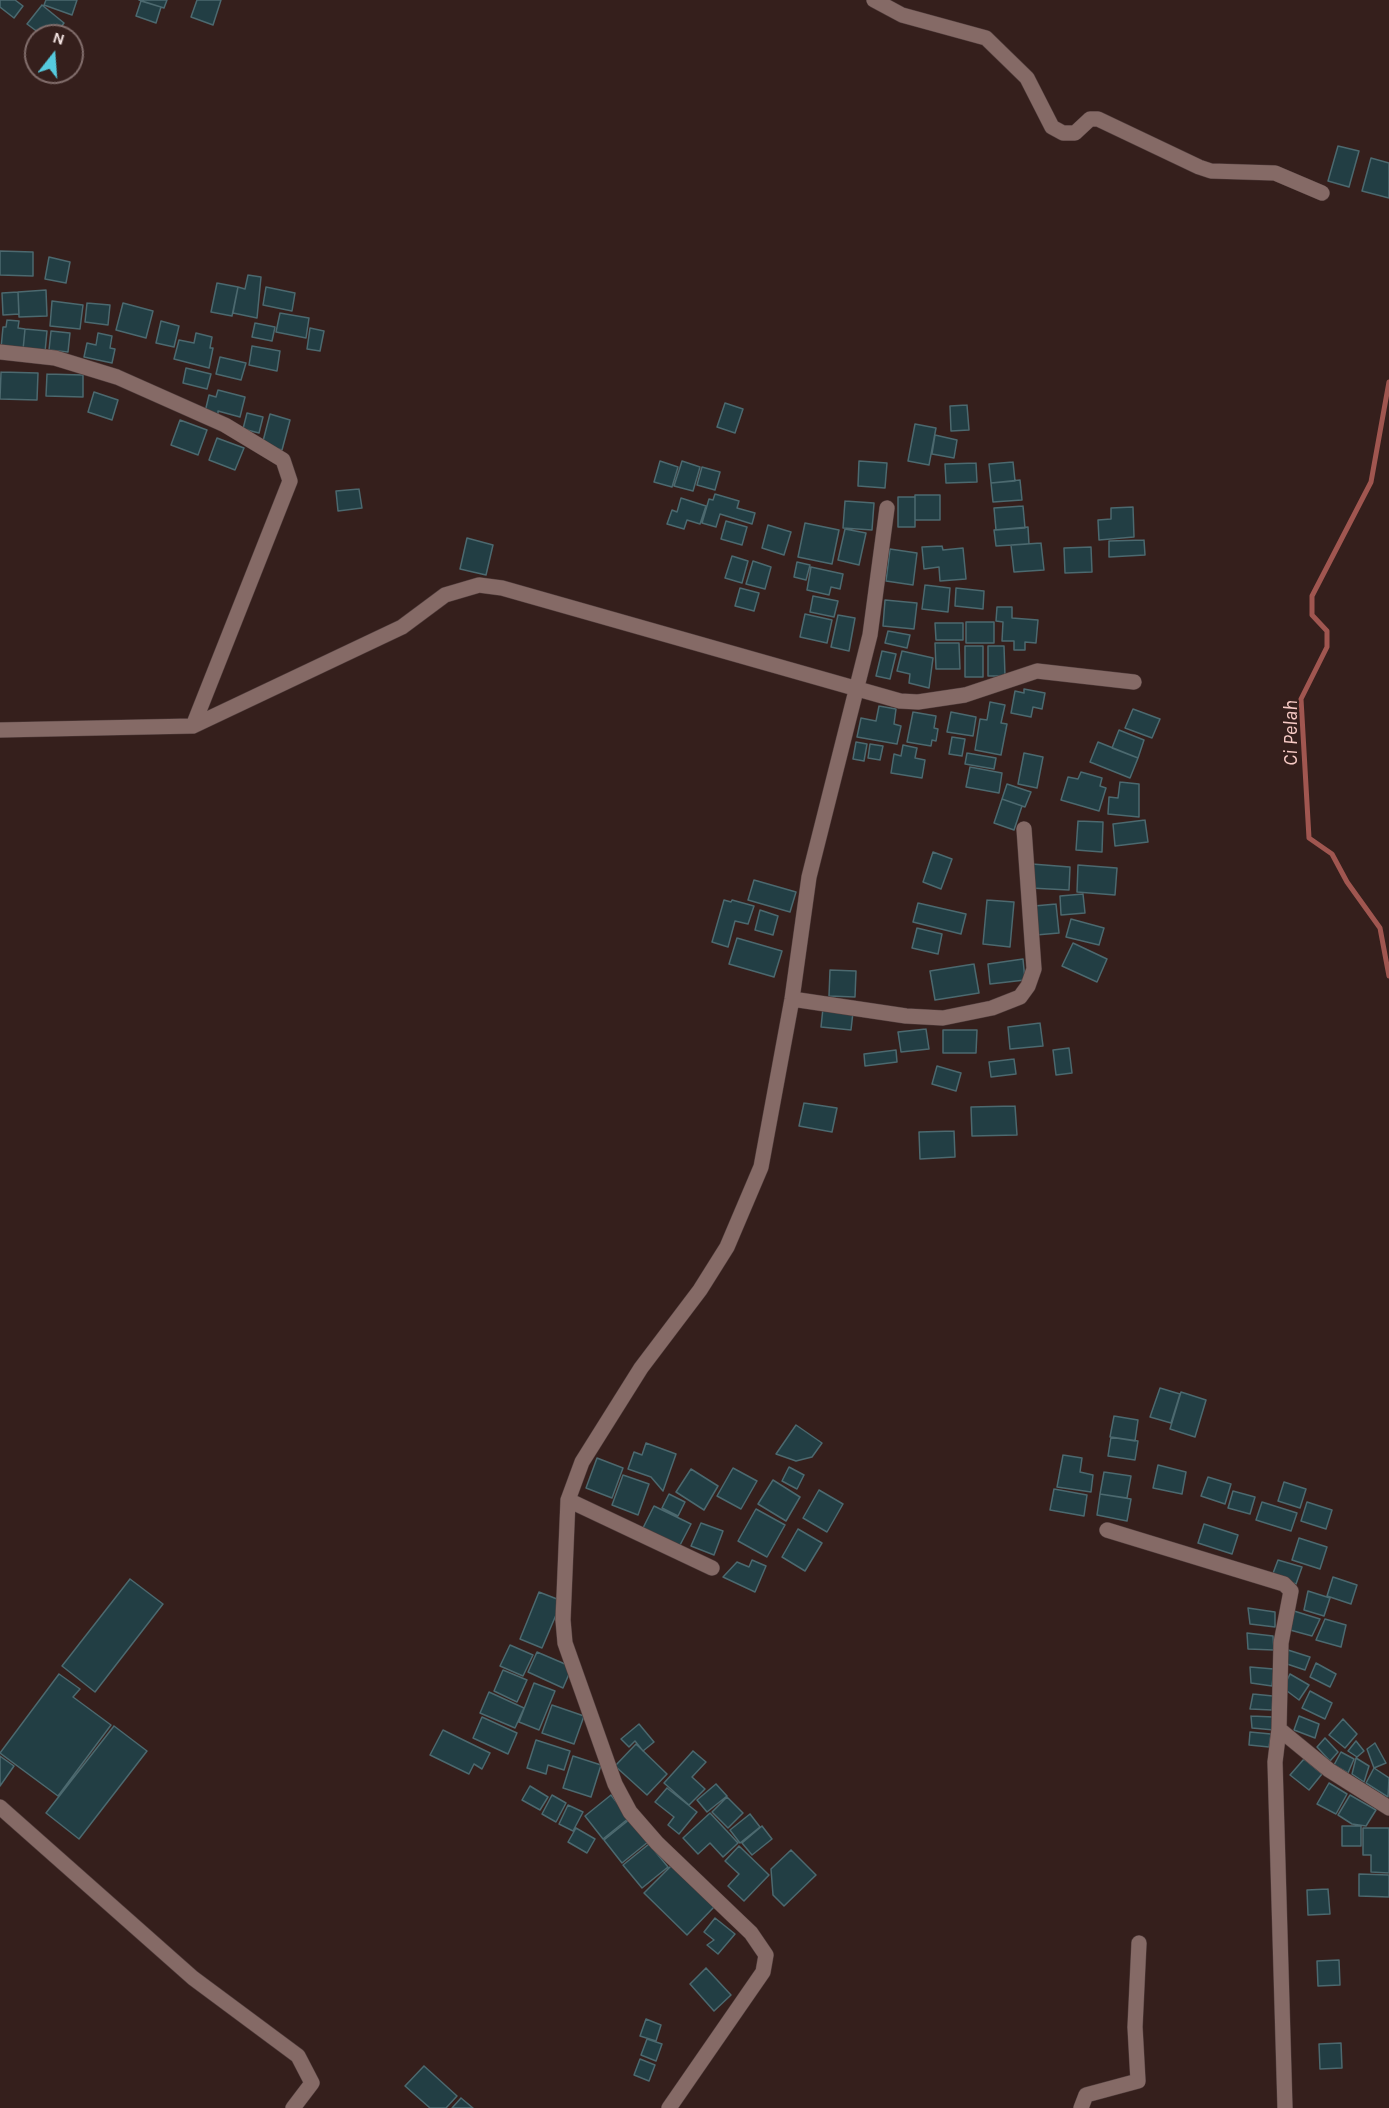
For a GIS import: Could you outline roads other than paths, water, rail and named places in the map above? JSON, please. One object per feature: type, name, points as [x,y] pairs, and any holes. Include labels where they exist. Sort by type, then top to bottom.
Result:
[{"type":"street","points":[[874,0],[902,15],[986,38],[1027,78],[1052,127],[1063,133],[1075,133],[1090,119],[1098,119],[1211,171],[1275,173],[1322,193]]},
{"type":"street","points":[[0,352],[55,358],[117,377],[225,425],[283,460],[290,481],[193,726]]},
{"type":"street","points":[[669,2108],[763,1972],[766,1955],[751,1933],[657,1843],[630,1812],[615,1784],[565,1643],[563,1620],[568,1500],[582,1462],[641,1368],[700,1290],[727,1247],[761,1167],[792,999],[809,877],[870,635],[887,508]]},
{"type":"street","points":[[0,730],[193,726],[402,627],[445,595],[479,585],[502,588],[900,701],[918,702],[965,695],[1037,670],[1134,682]]},
{"type":"street","points":[[792,999],[906,1016],[943,1017],[992,1008],[1020,997],[1028,986],[1034,969],[1024,829]]},
{"type":"street","points":[[568,1500],[712,1568]]},
{"type":"street","points":[[1107,1530],[1289,1586],[1291,1591],[1281,1643],[1279,1729],[1275,1762],[1285,2108]]},
{"type":"street","points":[[1279,1729],[1329,1770],[1389,1808]]},
{"type":"street","points":[[0,1807],[193,1978],[298,2056],[312,2083],[293,2108]]},
{"type":"street","points":[[1081,2108],[1086,2095],[1138,2082],[1135,2027],[1140,1943]]},
{"type":"waterway","name":"Ci Pelah","points":[[1389,382],[1371,482],[1312,596],[1312,615],[1327,631],[1327,647],[1301,699],[1309,838],[1332,854],[1347,882],[1380,928],[1389,976]]}]
